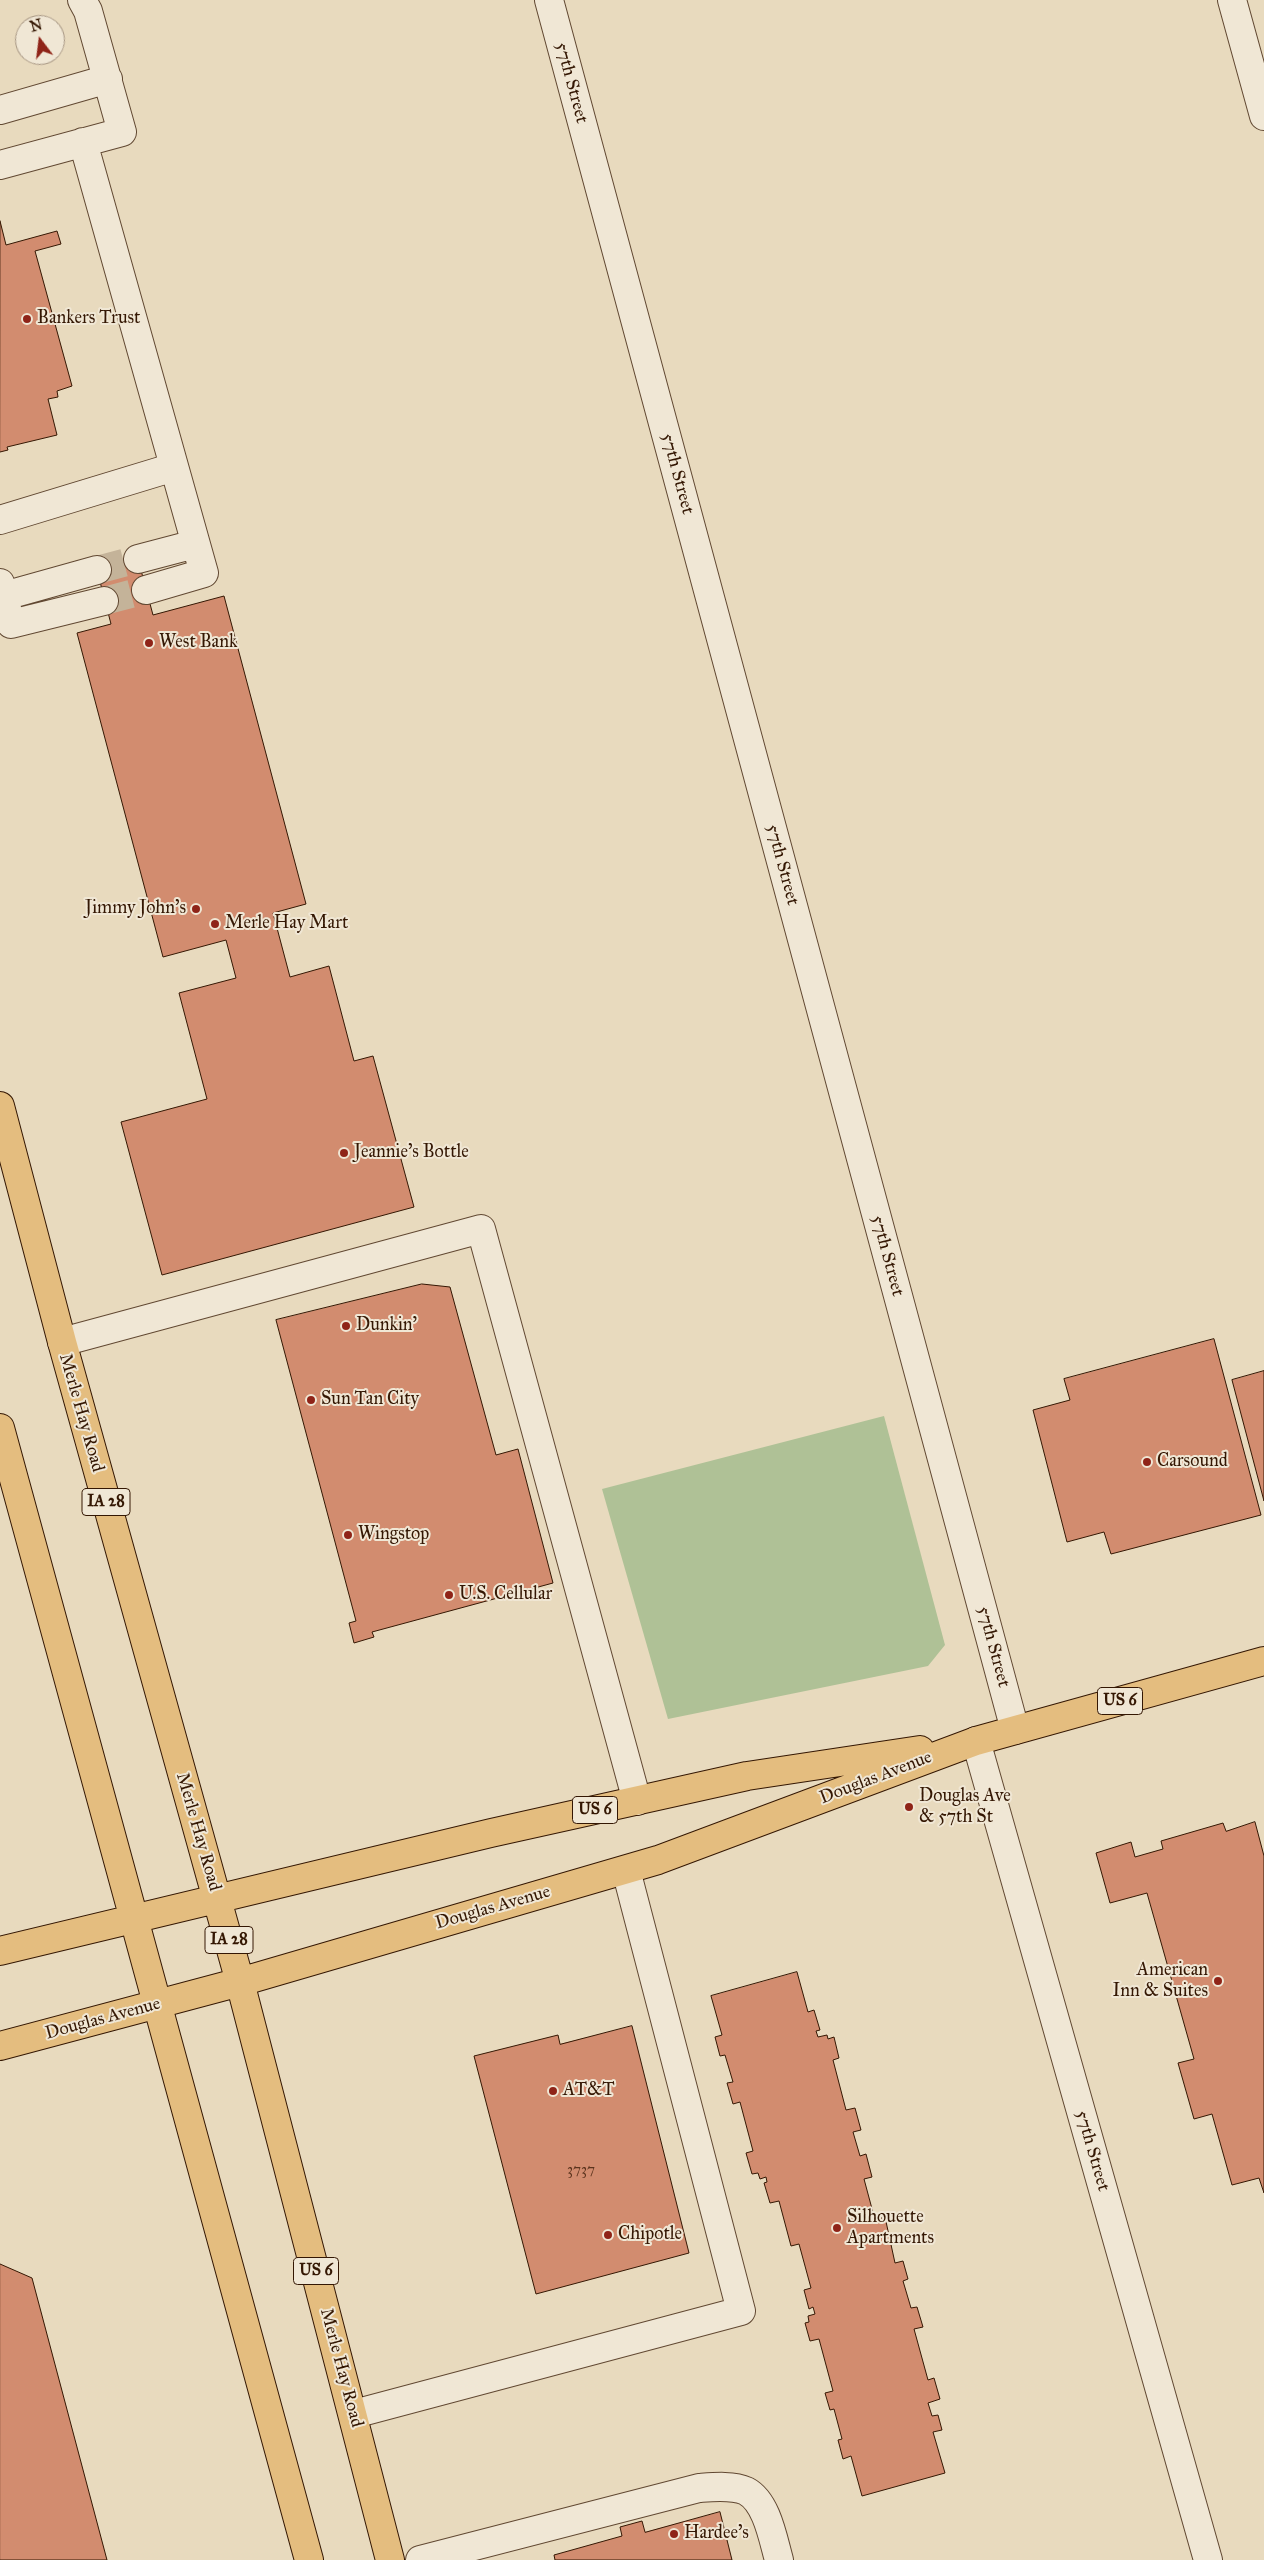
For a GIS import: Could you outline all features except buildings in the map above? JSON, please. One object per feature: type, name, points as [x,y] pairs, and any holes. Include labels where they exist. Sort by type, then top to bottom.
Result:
[{"type":"main road","name":"Merle Hay Road","points":[[0,1106],[62,1342],[240,1982],[354,2414],[390,2560]]},
{"type":"main road","points":[[0,1428],[309,2560]]},
{"type":"main road","name":"Douglas Avenue","points":[[0,2046],[240,1982],[626,1870],[658,1860],[976,1741],[1264,1661]]},
{"type":"main road","name":"Douglas Avenue","points":[[0,1951],[217,1897],[747,1776],[976,1741]]},
{"type":"street","points":[[0,165],[122,132],[88,11],[82,0]]},
{"type":"street","name":"57th Street","points":[[549,0],[1015,1730]]},
{"type":"street","points":[[1232,0],[1264,116]]},
{"type":"street","points":[[0,110],[108,80]]},
{"type":"street","points":[[83,142],[204,573],[146,590]]},
{"type":"street","points":[[0,520],[174,467]]},
{"type":"street","points":[[138,559],[196,544]]},
{"type":"street","points":[[97,570],[2,589],[11,624],[104,601]]},
{"type":"street","points":[[62,1342],[481,1229],[637,1801]]},
{"type":"street","name":"57th Street","points":[[976,1741],[1208,2560]]},
{"type":"street","points":[[354,2414],[741,2311],[626,1870]]},
{"type":"street","points":[[420,2560],[699,2488],[724,2487],[746,2491],[760,2504],[779,2560]]},
{"type":"green space","points":[[884,1416],[945,1645],[928,1666],[668,1719],[602,1489]]},
{"type":"tunnel","points":[[97,570],[138,559]]},
{"type":"tunnel","points":[[104,601],[146,590]]},
{"type":"place","name":"Bankers Trust","points":[[27,319]]},
{"type":"place","name":"West Bank","points":[[149,643]]},
{"type":"place","name":"Jimmy John's","points":[[196,909]]},
{"type":"place","name":"Merle Hay Mart","points":[[215,924]]},
{"type":"place","name":"Jeannie's Bottle","points":[[344,1153]]},
{"type":"place","name":"Dunkin'","points":[[346,1326]]},
{"type":"place","name":"Sun Tan City","points":[[311,1400]]},
{"type":"place","name":"Carsound","points":[[1147,1462]]},
{"type":"place","name":"Wingstop","points":[[348,1535]]},
{"type":"place","name":"U.S. Cellular","points":[[449,1595]]},
{"type":"place","name":"Douglas Ave & 57th St","points":[[909,1807]]},
{"type":"place","name":"American Inn & Suites","points":[[1218,1981]]},
{"type":"place","name":"AT&T","points":[[553,2091]]},
{"type":"place","name":"Silhouette Apartments","points":[[837,2228]]},
{"type":"place","name":"Chipotle","points":[[608,2235]]},
{"type":"place","name":"Hardee's","points":[[674,2534]]}]
